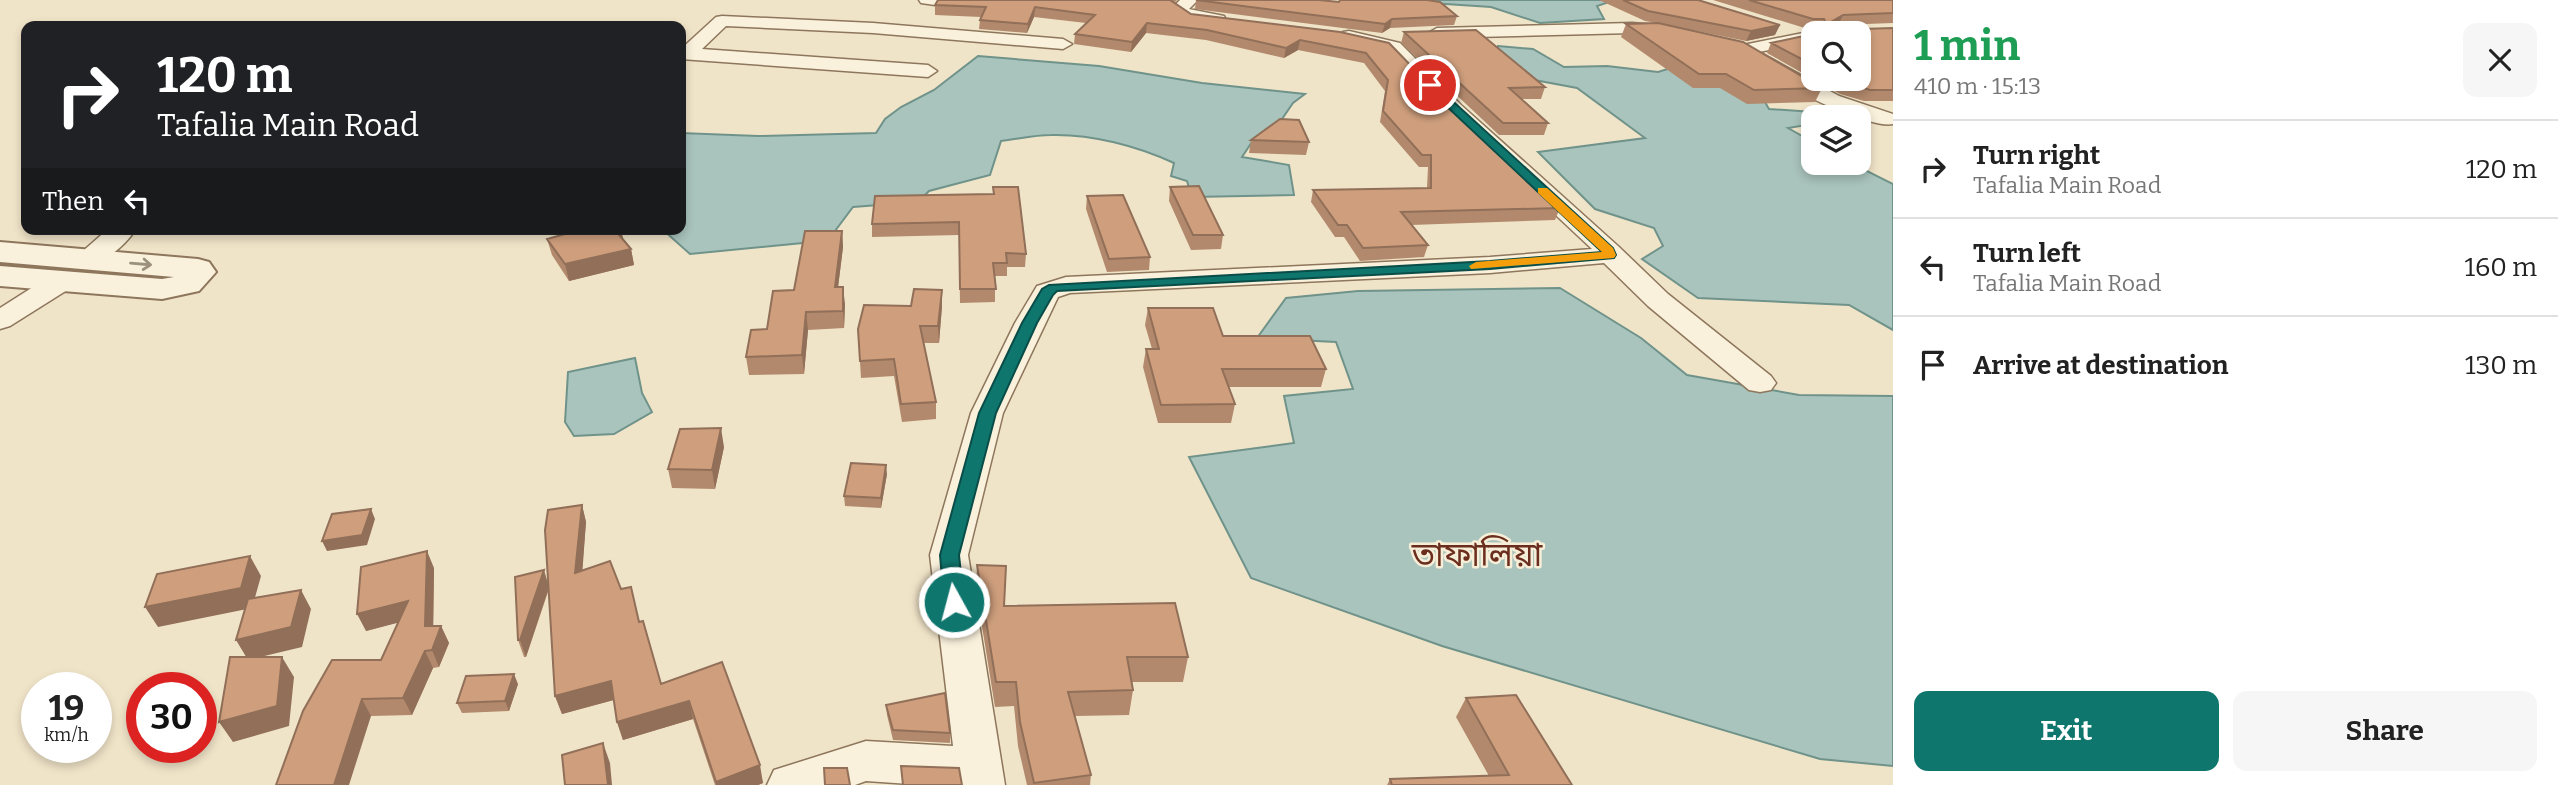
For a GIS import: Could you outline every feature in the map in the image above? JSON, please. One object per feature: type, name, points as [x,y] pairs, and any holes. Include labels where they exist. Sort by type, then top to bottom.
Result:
[{"type":"street","points":[[686,51],[719,23],[737,0]]},
{"type":"street","points":[[927,0],[942,1]]},
{"type":"street","points":[[1190,0],[1179,9],[1182,12],[1198,18],[1231,22]]},
{"type":"street","points":[[692,26],[719,23],[938,32],[1063,44]]},
{"type":"street","points":[[1767,25],[1801,34]]},
{"type":"street","points":[[1328,33],[1406,37],[1653,29],[1683,35]]},
{"type":"street","points":[[1406,37],[1394,47],[1454,109],[1609,251],[1609,255],[1658,300],[1760,383]]},
{"type":"street","points":[[1801,39],[1741,49],[1801,83]]},
{"type":"street","points":[[686,53],[928,71]]},
{"type":"street","points":[[1816,91],[1863,114],[1888,119]]},
{"type":"street","points":[[87,259],[117,235]]},
{"type":"street","points":[[0,252],[198,269],[200,272],[187,284],[162,289],[0,276]]},
{"type":"street","points":[[790,785],[866,761],[980,776],[949,555],[987,413],[1029,323],[1047,292],[1066,285],[1490,265],[1609,255]]},
{"type":"street","points":[[0,320],[62,281]]},
{"type":"water","points":[[1385,0],[1615,0],[1597,6],[1604,19],[1540,23],[1491,7]]},
{"type":"water","points":[[1498,46],[1533,49],[1564,67],[1607,66],[1658,72],[1674,67],[1757,88],[1769,109],[1801,111],[1801,126],[1788,128],[1801,135],[1801,175],[1871,173],[1893,184],[1893,330],[1849,305],[1698,298],[1642,259],[1663,246],[1654,228],[1595,209],[1538,152],[1645,138],[1577,88],[1529,79],[1497,59]]},
{"type":"water","points":[[978,56],[1099,66],[1202,83],[1305,94],[1293,103],[1282,119],[1254,139],[1242,157],[1289,165],[1294,195],[1192,197],[1187,181],[1171,176],[1174,163],[1160,157],[1130,146],[1098,139],[1045,135],[1001,141],[990,175],[929,191],[918,202],[853,207],[835,231],[813,242],[690,254],[669,235],[686,235],[686,133],[758,136],[876,133],[885,119],[901,107],[934,90]]},
{"type":"water","points":[[1560,288],[1641,338],[1687,375],[1799,395],[1893,396],[1893,766],[1820,759],[1442,646],[1251,578],[1189,457],[1294,443],[1284,396],[1353,389],[1336,342],[1257,338],[1286,298],[1358,291]]},
{"type":"water","points":[[635,358],[642,393],[652,412],[614,434],[574,436],[565,422],[568,372]]},
{"type":"building","points":[[938,0],[1170,0],[1191,14],[1340,32],[1389,43],[1448,104],[1560,208],[1401,212],[1428,245],[1363,248],[1347,225],[1338,225],[1313,190],[1431,188],[1431,155],[1422,155],[1383,111],[1388,80],[1366,53],[1300,40],[1286,48],[1207,30],[1147,23],[1132,42],[1075,34],[1095,15],[1035,7],[1028,24],[980,20],[986,7],[935,5]]},
{"type":"building","points":[[1196,0],[1427,0],[1440,2],[1457,16],[1392,19],[1385,24]]},
{"type":"building","points":[[1623,0],[1698,0],[1780,25],[1751,31],[1648,11]]},
{"type":"building","points":[[1749,0],[1893,0],[1893,13],[1843,15],[1833,21],[1813,19]]},
{"type":"building","points":[[1658,23],[1743,42],[1801,76],[1801,89],[1754,90],[1726,74],[1699,74],[1626,24]]},
{"type":"building","points":[[1893,28],[1893,90],[1871,90],[1871,29]]},
{"type":"building","points":[[1476,30],[1545,87],[1509,88],[1548,123],[1503,123],[1404,32]]},
{"type":"building","points":[[1801,37],[1801,59],[1771,43]]},
{"type":"building","points":[[1280,119],[1299,120],[1309,142],[1251,140]]},
{"type":"building","points":[[1199,186],[1223,235],[1193,235],[1170,187]]},
{"type":"building","points":[[993,187],[1018,187],[1026,254],[1006,253],[1007,263],[993,263],[996,289],[960,289],[959,222],[872,224],[875,196],[994,194]]},
{"type":"building","points":[[1123,195],[1150,257],[1109,259],[1087,196]]},
{"type":"building","points":[[805,231],[842,231],[835,287],[843,287],[843,311],[806,312],[802,355],[746,357],[751,330],[767,329],[773,291],[794,290]]},
{"type":"building","points":[[561,235],[619,235],[631,249],[565,264],[547,239]]},
{"type":"building","points":[[914,289],[942,290],[938,326],[920,326],[936,402],[901,404],[894,359],[860,361],[858,329],[864,305],[911,306]]},
{"type":"building","points":[[1148,308],[1213,308],[1223,336],[1310,336],[1326,369],[1222,369],[1235,404],[1161,405],[1146,349],[1159,349]]},
{"type":"building","points":[[721,428],[712,470],[668,469],[680,429]]},
{"type":"building","points":[[851,463],[886,465],[881,498],[844,496]]},
{"type":"building","points":[[582,505],[575,573],[610,561],[621,589],[631,587],[639,622],[643,621],[661,684],[722,662],[760,765],[716,782],[689,701],[617,722],[611,681],[555,696],[545,530],[548,510]]},
{"type":"building","points":[[371,509],[362,535],[322,541],[332,514]]},
{"type":"building","points":[[427,551],[425,626],[441,626],[432,650],[425,651],[403,698],[362,699],[334,785],[276,785],[303,711],[332,660],[381,660],[408,601],[357,614],[361,567]]},
{"type":"building","points":[[250,556],[241,588],[145,607],[157,574]]},
{"type":"building","points":[[977,565],[1006,566],[1004,606],[1175,603],[1188,657],[1127,657],[1133,690],[1068,692],[1091,775],[1034,783],[1020,722],[1016,682],[996,682]]},
{"type":"building","points":[[544,570],[520,640],[518,640],[515,577]]},
{"type":"building","points":[[301,590],[291,627],[236,640],[248,599]]},
{"type":"building","points":[[230,657],[282,657],[277,706],[219,722]]},
{"type":"building","points":[[514,674],[505,701],[457,703],[466,676]]},
{"type":"building","points":[[945,693],[950,733],[893,730],[886,705]]},
{"type":"building","points":[[1516,695],[1572,785],[1392,785],[1390,779],[1509,775],[1466,698]]},
{"type":"building","points":[[603,743],[608,785],[565,785],[562,755]]},
{"type":"building","points":[[901,766],[959,768],[962,785],[903,785]]},
{"type":"building","points":[[824,768],[847,768],[850,785],[825,785]]},
{"type":"slow traffic","points":[[1476,266],[1609,255],[1609,251],[1542,190]]},
{"type":"district","name":"তাফালিয়া","points":[[1477,555]]},
{"type":"route","points":[[954,602],[949,555],[953,532],[987,413],[1029,323],[1047,292],[1054,288],[1066,285],[1490,265],[1609,255],[1609,251],[1430,85]]}]
